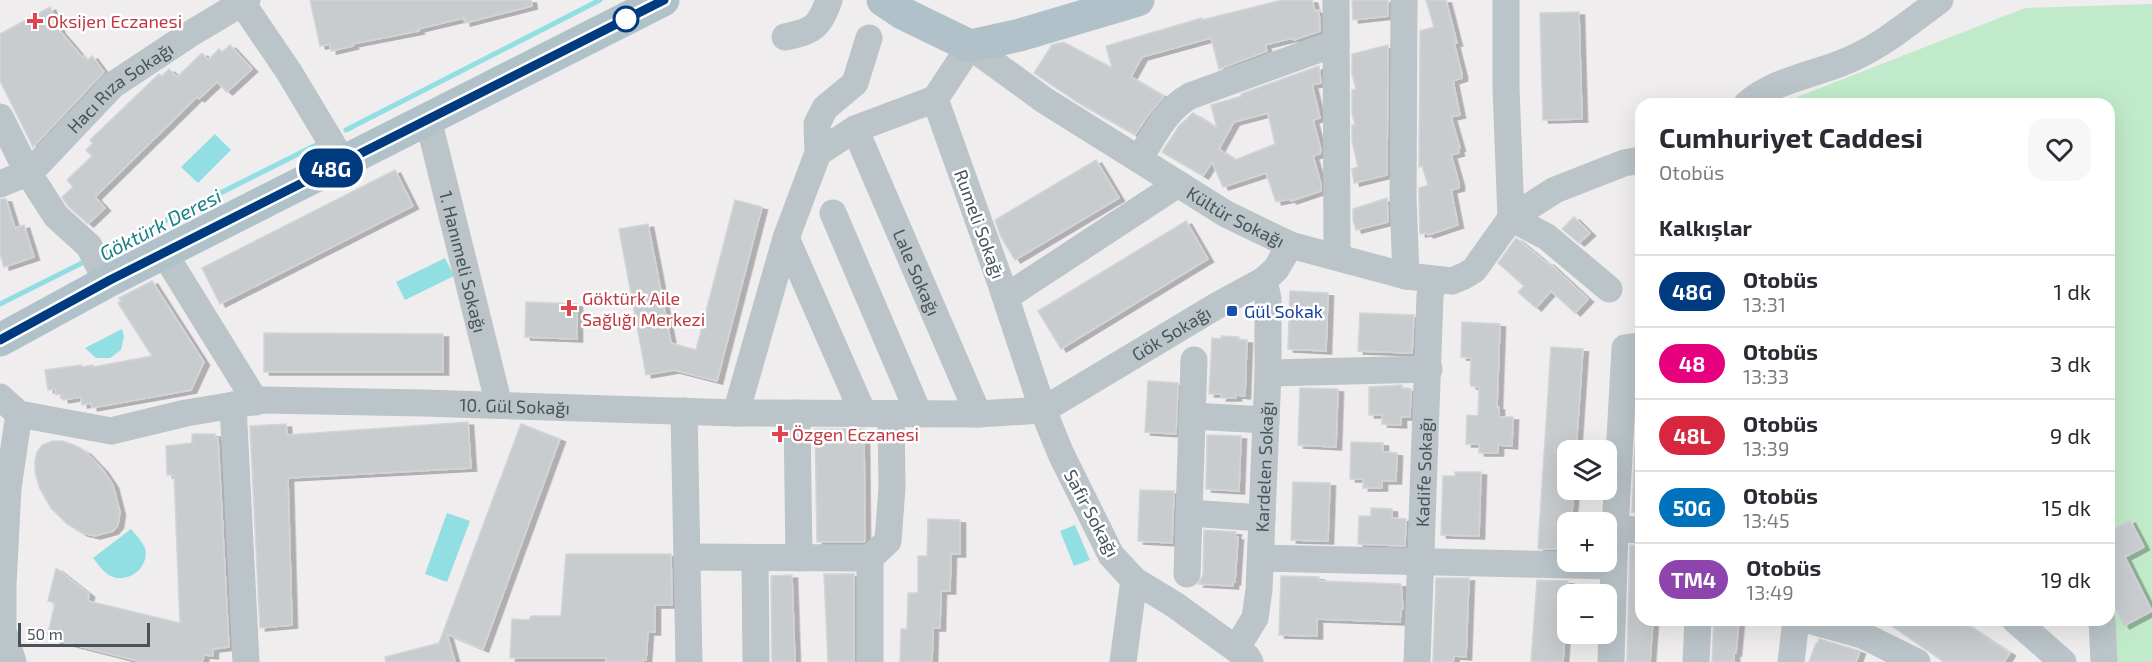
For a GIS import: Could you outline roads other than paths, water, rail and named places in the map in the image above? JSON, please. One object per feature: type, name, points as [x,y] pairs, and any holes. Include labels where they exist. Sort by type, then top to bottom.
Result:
[{"type":"main road","points":[[0,340],[98,264],[164,253],[663,0]]},
{"type":"main road","points":[[883,0],[904,14],[970,46],[1020,35],[1138,0]]},
{"type":"street","points":[[785,37],[806,33],[816,26],[829,0]]},
{"type":"street","points":[[1336,0],[1337,257]]},
{"type":"street","points":[[1404,0],[1403,198],[1406,276]]},
{"type":"street","points":[[1506,0],[1506,87],[1511,218]]},
{"type":"street","points":[[1757,98],[1790,80],[1839,64],[1881,45],[1940,0]]},
{"type":"street","points":[[243,1],[343,162]]},
{"type":"street","name":"Hacı Rıza Sokağı","points":[[0,184],[38,164],[113,85],[243,1]]},
{"type":"street","points":[[736,413],[786,237],[818,153],[817,124],[825,108],[855,83],[869,38]]},
{"type":"street","points":[[1139,159],[1170,110],[1185,99],[1336,44]]},
{"type":"street","points":[[818,153],[855,129],[935,99],[970,46]]},
{"type":"street","name":"Kültür Sokağı","points":[[970,46],[1044,100],[1226,214],[1290,244],[1406,276],[1452,281],[1474,270],[1511,218]]},
{"type":"street","name":"Rumeli Sokağı","points":[[935,99],[1006,297],[1043,410]]},
{"type":"street","points":[[0,117],[27,171],[56,216],[98,264]]},
{"type":"street","name":"1. Hanımeli Sokağı","points":[[428,119],[500,405]]},
{"type":"street","name":"Lale Sokağı","points":[[855,129],[978,414]]},
{"type":"street","points":[[1511,218],[1554,190],[1624,163],[1635,161]]},
{"type":"street","points":[[1006,297],[1178,183]]},
{"type":"street","points":[[833,213],[919,414]]},
{"type":"street","points":[[1511,218],[1547,237],[1609,290]]},
{"type":"street","points":[[786,237],[863,413]]},
{"type":"street","name":"Gök Sokağı","points":[[1043,410],[1264,280],[1276,269],[1290,244]]},
{"type":"street","points":[[164,253],[244,403],[246,662]]},
{"type":"street","name":"Kardelen Sokağı","points":[[1243,656],[1255,618],[1262,558],[1268,373],[1268,299],[1264,280]]},
{"type":"street","name":"Kadife Sokağı","points":[[1417,662],[1430,296],[1433,280]]},
{"type":"street","points":[[1617,556],[1628,529],[1633,347]]},
{"type":"street","points":[[1187,574],[1194,360]]},
{"type":"street","points":[[1268,373],[1429,369]]},
{"type":"street","name":"10. Gül Sokağı","points":[[10,406],[111,431],[186,413],[244,403],[298,400],[736,413],[978,414],[1043,410]]},
{"type":"street","points":[[10,406],[3,631],[13,662]]},
{"type":"street","name":"Safir Sokağı","points":[[1043,410],[1061,454],[1111,555],[1134,580],[1174,605],[1243,656]]},
{"type":"street","points":[[684,411],[688,662]]},
{"type":"street","points":[[797,413],[799,558]]},
{"type":"street","points":[[687,556],[870,558],[888,541],[892,488],[891,414]]},
{"type":"street","points":[[1192,416],[1266,420]]},
{"type":"street","points":[[1189,513],[1262,518]]},
{"type":"street","points":[[755,558],[756,662]]},
{"type":"street","points":[[870,558],[870,662]]},
{"type":"street","points":[[1262,558],[1557,565]]},
{"type":"street","points":[[1611,662],[1613,572]]},
{"type":"street","points":[[1123,662],[1134,580]]},
{"type":"street","points":[[1696,662],[1698,626]]},
{"type":"street","points":[[1791,662],[1795,626]]},
{"type":"street","points":[[1830,626],[1862,635],[1917,662]]},
{"type":"street","points":[[2022,626],[2063,662]]},
{"type":"street","points":[[2102,626],[2104,662]]},
{"type":"water","points":[[215,134],[231,150],[198,183],[181,167]]},
{"type":"water","points":[[445,258],[454,276],[405,300],[396,282]]},
{"type":"water","points":[[122,329],[124,336],[121,350],[110,358],[96,358],[85,348]]},
{"type":"water","points":[[447,513],[470,521],[447,582],[425,574]]},
{"type":"water","points":[[1075,525],[1090,560],[1074,566],[1060,531]]},
{"type":"water","points":[[131,529],[145,548],[146,555],[142,567],[126,578],[110,576],[93,558]]},
{"type":"waterway","name":"Göktürk Deresi","points":[[346,130],[600,0]]},
{"type":"waterway","name":"Göktürk Deresi","points":[[101,253],[320,143]]},
{"type":"waterway","name":"Göktürk Deresi","points":[[0,304],[88,260]]},
{"type":"place","name":"Oksijen Eczanesi","points":[[35,21]]},
{"type":"place","name":"Göktürk Aile Sağlığı Merkezi","points":[[569,308]]},
{"type":"place","name":"Gül Sokak","points":[[1232,311]]},
{"type":"place","name":"Özgen Eczanesi","points":[[780,434]]}]
